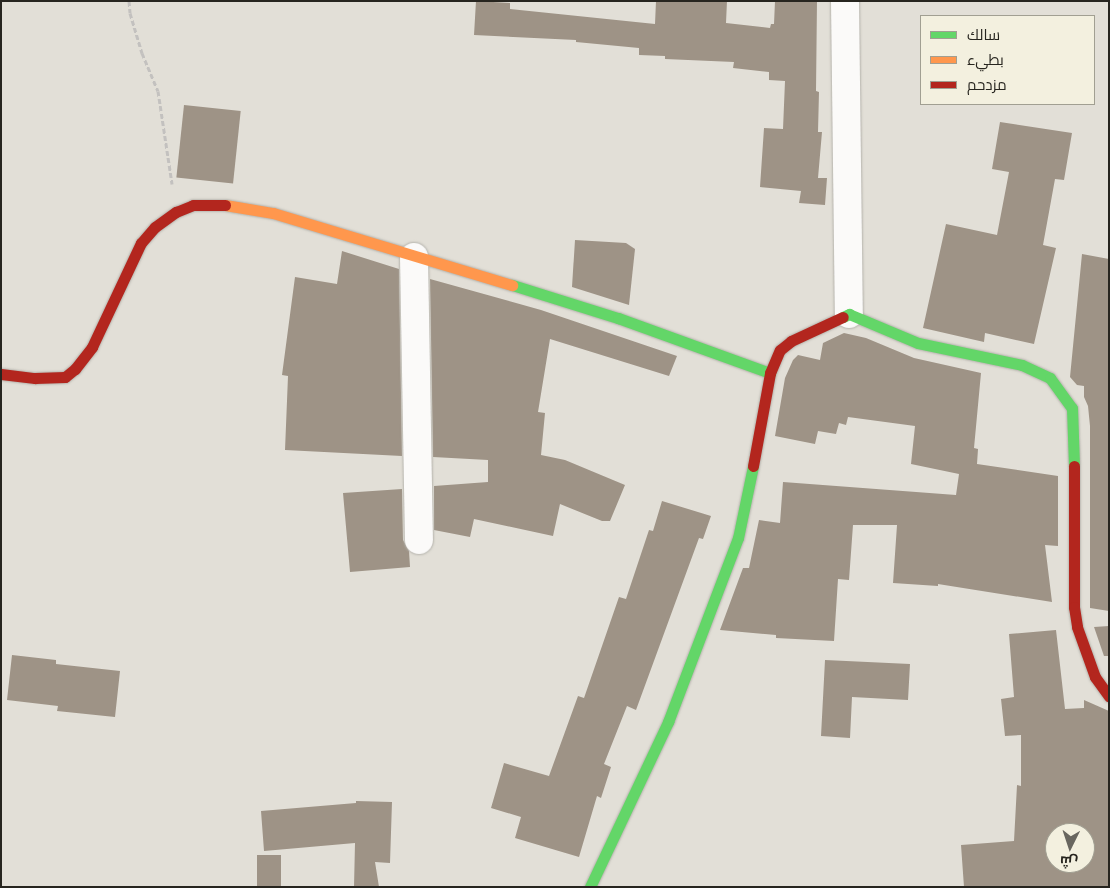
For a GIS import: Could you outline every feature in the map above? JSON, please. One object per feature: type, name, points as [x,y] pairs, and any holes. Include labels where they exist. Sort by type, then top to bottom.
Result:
[{"type":"street","points":[[845,1],[849,314]]},
{"type":"street","points":[[1,374],[35,378],[65,377],[74,370],[92,347],[141,243],[155,226],[176,212],[193,205],[216,204],[273,213],[618,318],[770,373]]},
{"type":"street","points":[[414,257],[419,540]]},
{"type":"street","points":[[590,887],[668,722],[738,538],[746,506],[770,373],[780,350],[791,341],[849,314],[925,345],[1022,365],[1050,378],[1063,393],[1072,408],[1074,428],[1074,607],[1077,627],[1095,678],[1109,696]]},
{"type":"path","points":[[128,2],[142,54],[158,91],[176,212]]},
{"type":"building","points":[[476,1],[510,3],[510,9],[655,24],[656,1],[727,1],[726,23],[770,28],[771,24],[774,24],[775,1],[817,1],[816,91],[819,92],[818,132],[822,132],[818,178],[827,178],[825,205],[799,203],[801,191],[760,187],[764,128],[783,129],[785,81],[769,80],[769,72],[733,68],[734,62],[665,59],[665,56],[639,55],[639,48],[576,42],[576,40],[474,35]]},
{"type":"building","points":[[184,105],[241,111],[233,184],[176,178]]},
{"type":"building","points":[[1000,122],[1072,133],[1064,180],[1055,179],[1043,245],[1056,248],[1034,344],[985,333],[984,342],[923,328],[946,224],[997,235],[1009,172],[992,169]]},
{"type":"building","points":[[575,240],[626,243],[635,249],[629,305],[572,287]]},
{"type":"building","points":[[342,251],[399,269],[402,456],[285,450],[288,376],[282,375],[295,277],[337,284]]},
{"type":"building","points":[[1082,254],[1109,259],[1109,611],[1090,608],[1090,426],[1088,406],[1084,397],[1084,386],[1077,385],[1070,377]]},
{"type":"building","points":[[430,279],[541,310],[677,356],[669,376],[550,339],[538,412],[545,413],[541,455],[565,460],[625,485],[610,521],[602,521],[560,504],[553,536],[474,519],[470,537],[434,530],[434,486],[488,482],[488,460],[433,457]]},
{"type":"building","points":[[844,333],[866,338],[914,358],[981,373],[974,448],[978,449],[977,464],[1058,476],[1058,546],[1045,545],[1052,602],[938,584],[938,586],[893,583],[897,525],[853,525],[849,580],[838,579],[834,641],[776,638],[776,635],[720,630],[743,568],[749,568],[759,520],[780,523],[783,482],[956,495],[959,474],[911,464],[915,426],[848,417],[846,425],[839,423],[836,434],[818,431],[815,444],[775,436],[785,378],[793,360],[798,355],[820,360],[823,343]]},
{"type":"building","points":[[402,489],[403,540],[409,551],[410,567],[350,572],[343,493]]},
{"type":"building","points":[[662,501],[711,516],[703,539],[699,538],[636,710],[627,706],[604,764],[611,767],[601,798],[597,796],[579,857],[515,838],[521,817],[491,808],[504,763],[549,776],[578,696],[584,698],[619,597],[626,599],[649,530],[653,531]]},
{"type":"building","points":[[1109,626],[1109,656],[1104,656],[1094,627]]},
{"type":"building","points":[[1056,630],[1065,709],[1084,708],[1084,700],[1109,711],[1109,887],[964,887],[961,845],[1014,841],[1017,785],[1021,786],[1021,735],[1005,736],[1001,699],[1014,697],[1009,634]]},
{"type":"building","points":[[12,655],[56,660],[56,664],[120,671],[115,717],[57,711],[58,706],[7,700]]},
{"type":"building","points":[[825,660],[910,664],[908,700],[852,697],[850,738],[821,736]]},
{"type":"building","points":[[356,801],[392,802],[390,863],[375,862],[379,887],[354,887],[355,843],[264,851],[261,811],[356,803]]},
{"type":"building","points":[[257,855],[281,855],[281,887],[257,887]]},
{"type":"traffic: fast","points":[[512,285],[618,318],[770,373]]},
{"type":"traffic: fast","points":[[843,317],[849,314],[918,343],[1022,365],[1050,378],[1072,408],[1074,466]]},
{"type":"traffic: fast","points":[[590,887],[668,722],[738,538],[753,466]]},
{"type":"traffic: slow","points":[[225,205],[273,213],[512,285]]},
{"type":"traffic: jam","points":[[1,374],[35,378],[65,377],[75,369],[92,347],[141,243],[155,227],[176,212],[193,205],[225,205]]},
{"type":"traffic: jam","points":[[753,466],[770,373],[780,350],[791,341],[843,317]]},
{"type":"traffic: jam","points":[[1074,466],[1074,607],[1077,627],[1095,677],[1109,696]]}]
